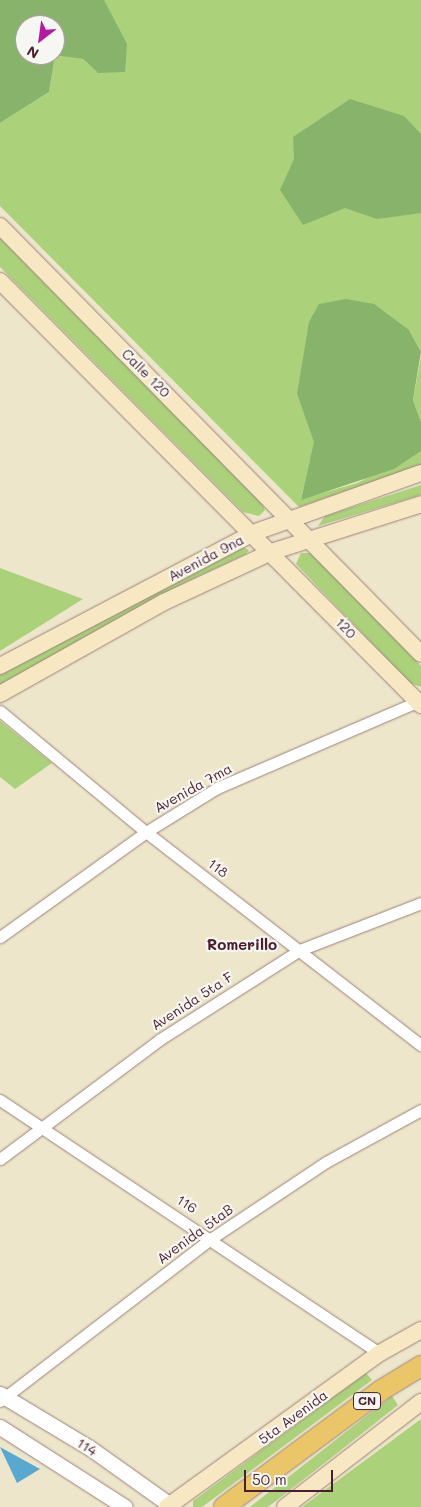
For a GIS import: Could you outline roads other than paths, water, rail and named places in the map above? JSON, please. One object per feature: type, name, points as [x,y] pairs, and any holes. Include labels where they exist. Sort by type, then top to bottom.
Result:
[{"type":"highway","name":"CN","points":[[224,1507],[380,1391],[421,1366]]},
{"type":"main road","name":"Calle 120","points":[[0,226],[292,520]]},
{"type":"main road","points":[[0,281],[271,552]]},
{"type":"main road","name":"Avenida 9na","points":[[0,666],[253,533],[421,472]]},
{"type":"main road","name":"Avenida 9na","points":[[0,694],[164,602],[271,552],[421,504]]},
{"type":"main road","points":[[292,520],[421,654]]},
{"type":"main road","name":"120","points":[[271,552],[420,702]]},
{"type":"main road","name":"5ta Avenida","points":[[168,1506],[380,1353],[421,1330]]},
{"type":"main road","points":[[285,1507],[421,1402]]},
{"type":"street","name":"Avenida 7ma","points":[[0,937],[146,832],[217,788],[420,702]]},
{"type":"street","name":"118","points":[[0,711],[146,832],[421,1045]]},
{"type":"street","name":"Avenida 5ta F","points":[[0,1159],[160,1040],[300,950],[421,904]]},
{"type":"street","name":"116","points":[[0,1100],[212,1238],[380,1353]]},
{"type":"street","name":"Avenida 5taB","points":[[2,1398],[212,1238],[326,1162],[421,1110]]},
{"type":"street","name":"114","points":[[2,1398],[168,1506]]},
{"type":"street","points":[[0,1427],[125,1507]]},
{"type":"water","points":[[0,1447],[40,1469],[17,1483]]},
{"type":"district","name":"Romerillo","points":[[242,945]]}]
